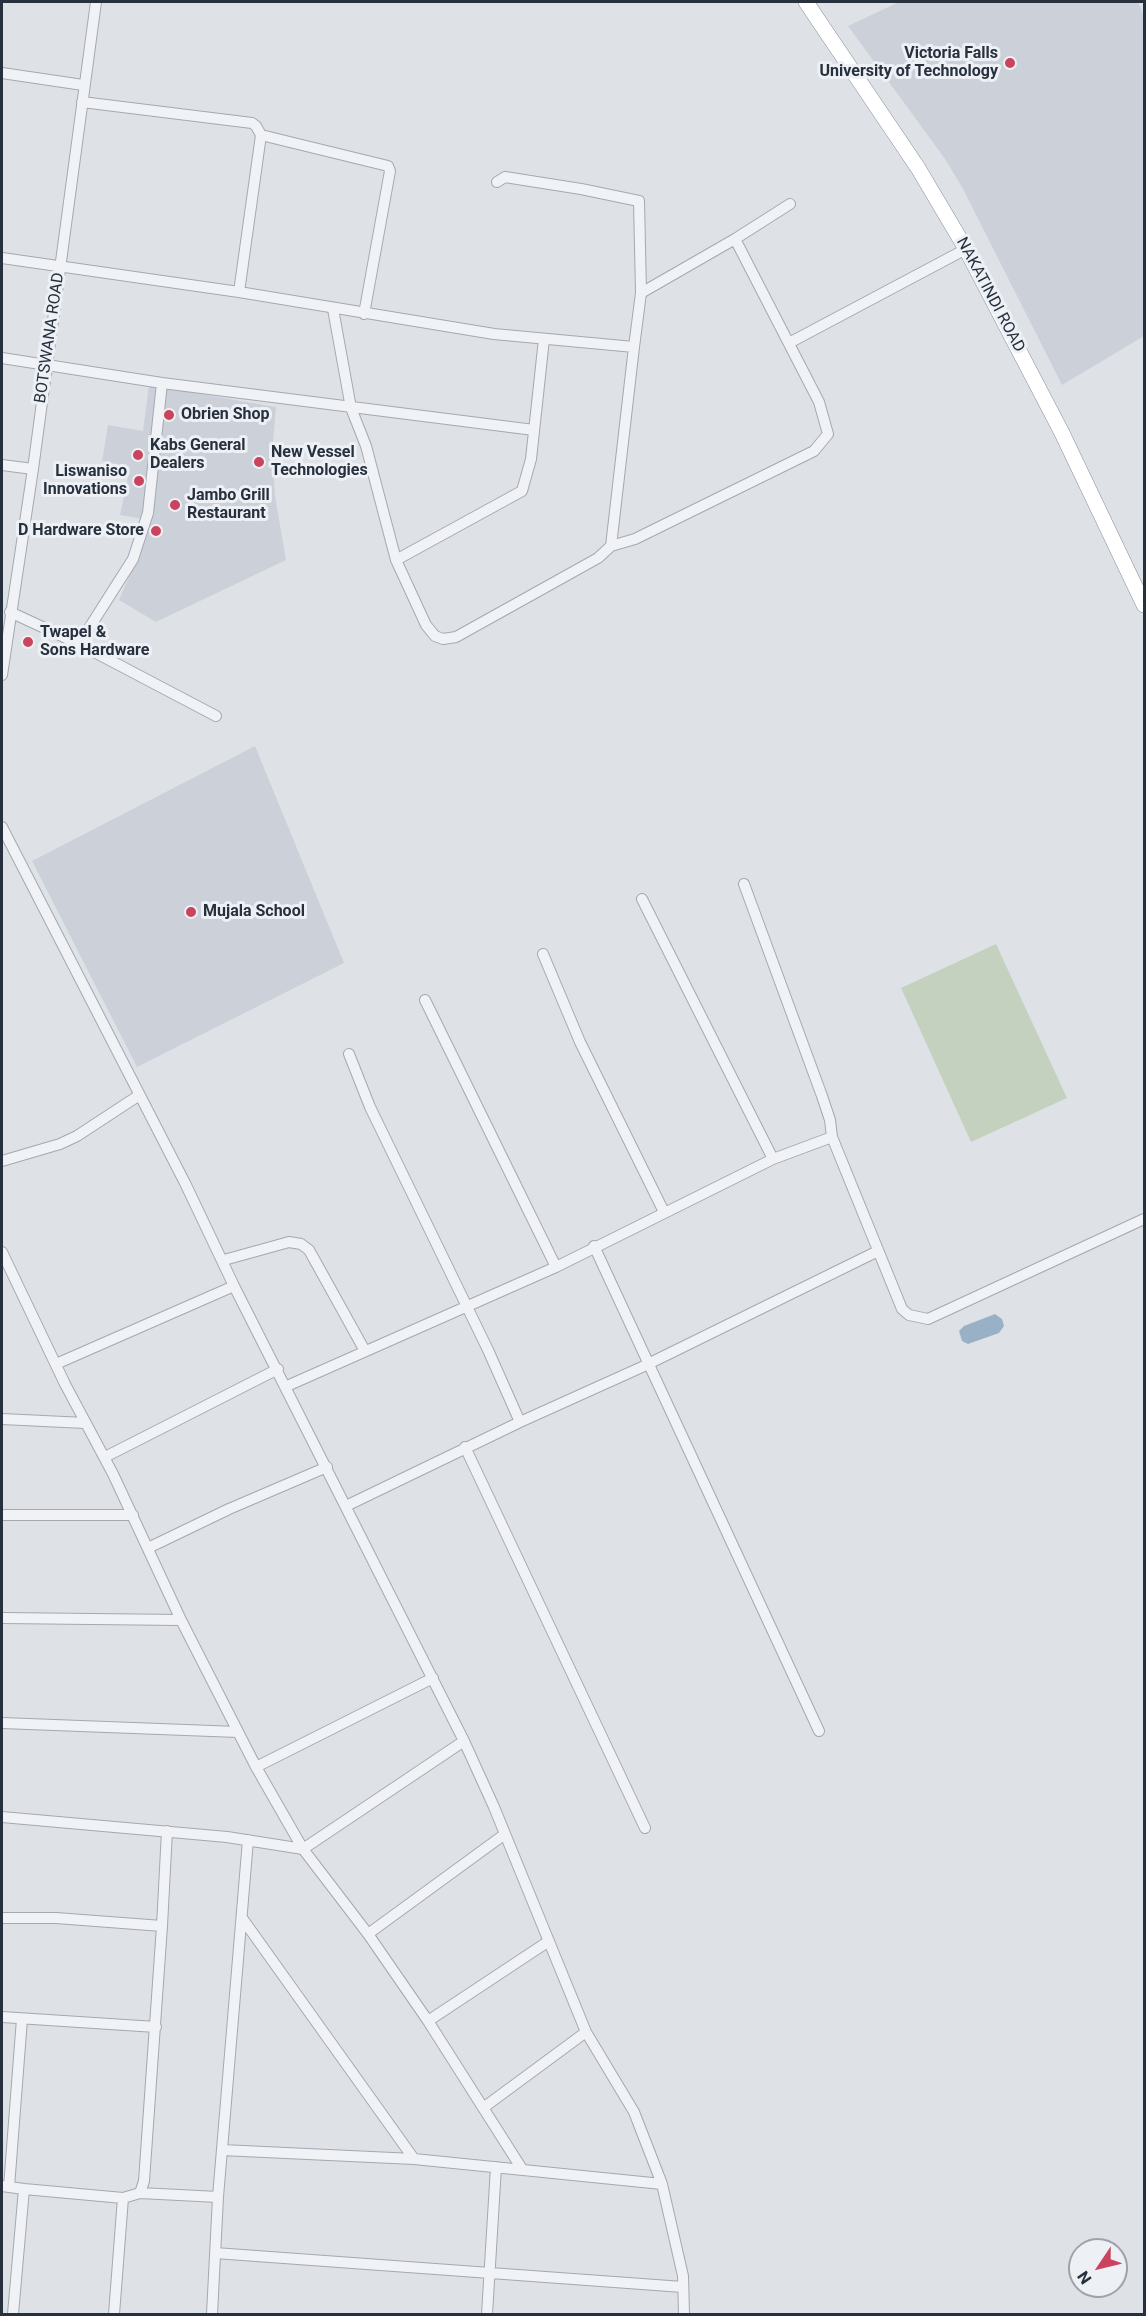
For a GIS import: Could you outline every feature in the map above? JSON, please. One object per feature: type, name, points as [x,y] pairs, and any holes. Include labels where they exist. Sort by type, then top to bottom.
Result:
[{"type":"highway","name":"NAKATINDI ROAD","points":[[806,2],[921,174],[966,249],[1033,376],[1144,605]]},
{"type":"street","name":"BOTSWANA ROAD","points":[[2,675],[33,469],[96,2]]},
{"type":"street","points":[[2,77],[84,85]]},
{"type":"street","points":[[82,102],[252,123],[256,126],[261,135],[239,292]]},
{"type":"street","points":[[261,135],[389,168],[364,314]]},
{"type":"street","points":[[497,182],[505,177],[639,201],[640,293],[611,546]]},
{"type":"street","points":[[640,293],[735,239],[790,204]]},
{"type":"street","points":[[333,309],[351,408],[366,446],[396,560],[426,625],[435,636],[443,639],[456,637],[598,558],[611,546],[635,539],[814,451],[828,434],[819,402],[735,239]]},
{"type":"street","points":[[789,343],[966,249]]},
{"type":"street","points":[[2,258],[239,292],[364,314],[544,339],[634,347]]},
{"type":"street","points":[[396,560],[522,491],[531,459],[544,339]]},
{"type":"street","points":[[2,358],[162,383],[534,430]]},
{"type":"street","points":[[79,644],[133,559],[145,523],[150,500],[162,383]]},
{"type":"street","points":[[2,465],[33,469]]},
{"type":"street","points":[[10,612],[79,644],[216,716]]},
{"type":"street","points":[[2,827],[224,1260],[234,1286],[287,1386],[464,1741],[505,1834],[586,2032],[634,2112],[662,2184],[683,2287],[684,2314]]},
{"type":"street","points":[[744,884],[822,1096],[830,1120],[832,1137],[902,1309],[909,1315],[928,1319],[1144,1219]]},
{"type":"street","points":[[642,899],[773,1159]]},
{"type":"street","points":[[543,954],[580,1042],[664,1212]]},
{"type":"street","points":[[425,1000],[556,1267]]},
{"type":"street","points":[[350,1054],[370,1107],[466,1305],[519,1422]]},
{"type":"street","points":[[2,1161],[60,1144],[77,1136],[138,1096]]},
{"type":"street","points":[[287,1386],[556,1267],[594,1246],[773,1159],[832,1137]]},
{"type":"street","points":[[224,1260],[289,1242],[301,1244],[309,1250],[365,1351]]},
{"type":"street","points":[[594,1246],[819,1731]]},
{"type":"street","points":[[346,1506],[519,1422],[650,1363],[878,1251]]},
{"type":"street","points":[[2,1252],[85,1423],[105,1457],[180,1620],[256,1767],[303,1849],[368,1934],[428,2021],[522,2169]]},
{"type":"street","points":[[56,1364],[234,1286]]},
{"type":"street","points":[[105,1457],[278,1369]]},
{"type":"street","points":[[2,1419],[85,1423]]},
{"type":"street","points":[[465,1448],[645,1828]]},
{"type":"street","points":[[148,1548],[229,1509],[327,1467]]},
{"type":"street","points":[[2,1515],[133,1515]]},
{"type":"street","points":[[2,1618],[180,1620]]},
{"type":"street","points":[[256,1767],[433,1678]]},
{"type":"street","points":[[2,1723],[238,1732]]},
{"type":"street","points":[[2,1816],[167,1831],[303,1849],[464,1741]]},
{"type":"street","points":[[140,2193],[144,2181],[156,2027],[167,1831]]},
{"type":"street","points":[[368,1934],[505,1834]]},
{"type":"street","points":[[212,2314],[218,2197],[248,1840]]},
{"type":"street","points":[[2,1918],[56,1918],[162,1926]]},
{"type":"street","points":[[242,1918],[414,2158]]},
{"type":"street","points":[[428,2021],[549,1941]]},
{"type":"street","points":[[2,2017],[156,2027]]},
{"type":"street","points":[[22,2019],[5,2187],[123,2198],[140,2193],[218,2197]]},
{"type":"street","points":[[483,2108],[586,2032]]},
{"type":"street","points":[[222,2150],[414,2158],[662,2184]]},
{"type":"street","points":[[487,2314],[496,2167]]},
{"type":"street","points":[[13,2314],[24,2189]]},
{"type":"street","points":[[114,2314],[123,2198]]},
{"type":"street","points":[[215,2253],[683,2287]]},
{"type":"shaded area","points":[[899,2],[1138,2],[1144,16],[1144,336],[1062,385],[962,187],[945,159],[848,26]]},
{"type":"shaded area","points":[[149,385],[276,407],[272,454],[275,496],[286,560],[156,622],[119,600],[138,556],[149,520],[120,515],[130,467],[102,461],[108,425],[143,431]]},
{"type":"shaded area","name":"Mujala School","points":[[255,746],[344,963],[137,1067],[32,861]]},
{"type":"green space","points":[[996,944],[1067,1098],[971,1142],[901,988]]},
{"type":"water","points":[[995,1314],[1002,1319],[1004,1326],[999,1333],[968,1344],[962,1341],[959,1331],[964,1326]]},
{"type":"place","name":"Victoria Falls University of Technology","points":[[1010,63]]},
{"type":"place","name":"Obrien Shop","points":[[169,415]]},
{"type":"place","name":"Kabs General Dealers","points":[[138,455]]},
{"type":"place","name":"New Vessel Technologies","points":[[259,462]]},
{"type":"place","name":"Liswaniso Innovations","points":[[139,481]]},
{"type":"place","name":"Jambo Grill Restaurant","points":[[175,505]]},
{"type":"place","name":"D Hardware Store","points":[[156,531]]},
{"type":"place","name":"Twapel & Sons Hardware","points":[[28,642]]},
{"type":"place","name":"Mujala School","points":[[191,912]]}]
